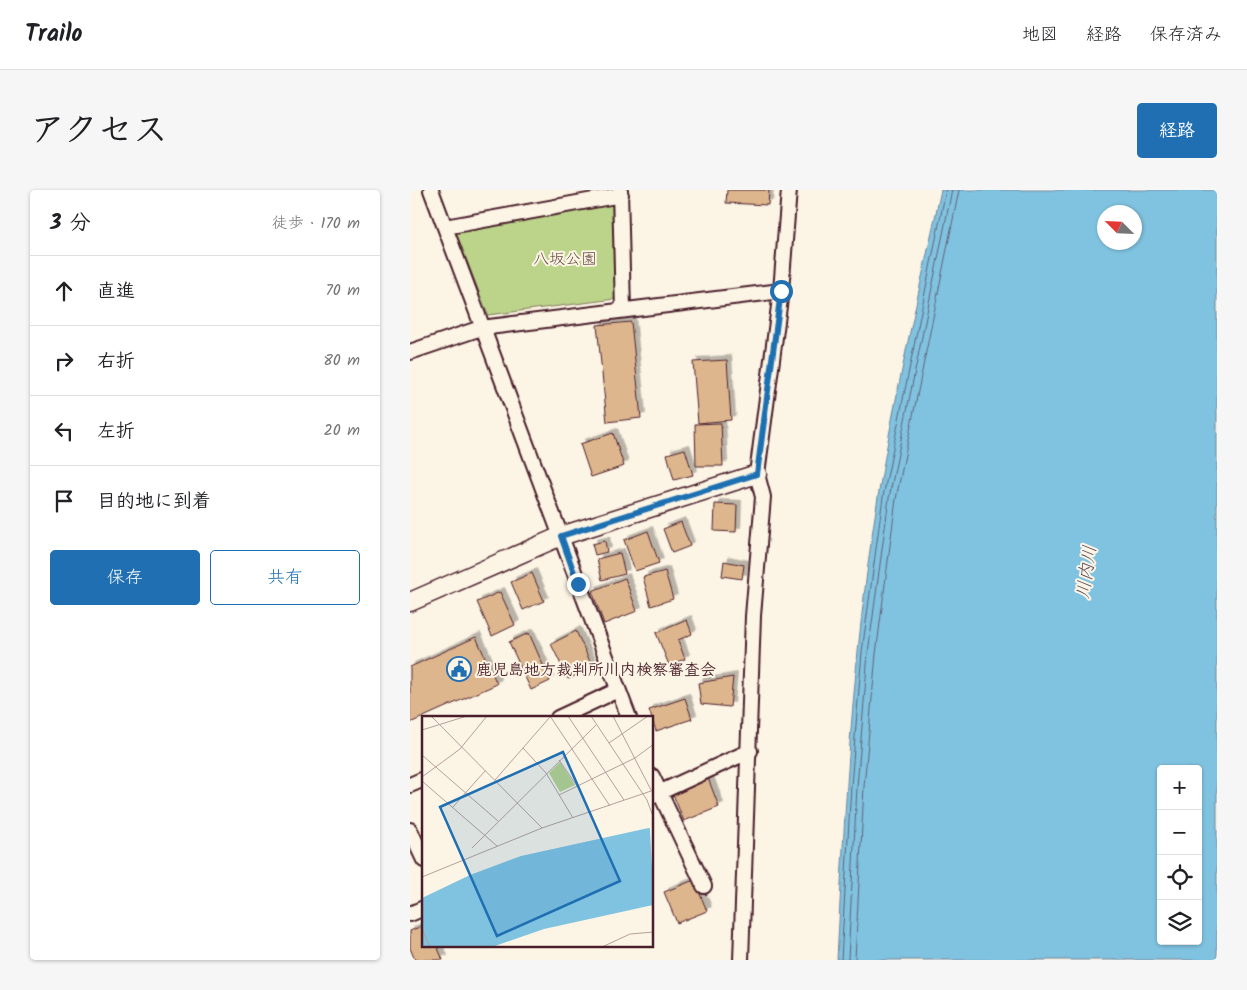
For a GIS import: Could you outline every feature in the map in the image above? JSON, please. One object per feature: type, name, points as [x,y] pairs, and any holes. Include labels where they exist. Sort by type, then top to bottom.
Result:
[{"type":"street","points":[[431,190],[481,328],[628,716]]},
{"type":"street","points":[[741,960],[750,751],[753,616],[763,497],[757,474],[781,291],[789,190]]},
{"type":"street","points":[[445,227],[620,193],[623,310]]},
{"type":"street","points":[[410,352],[481,328],[781,291]]},
{"type":"street","points":[[410,602],[561,536],[757,474]]},
{"type":"street","points":[[562,716],[618,690]]},
{"type":"street","points":[[704,886],[656,794],[750,751]]},
{"type":"street","points":[[410,785],[422,780]]},
{"type":"street","points":[[410,830],[422,856]]},
{"type":"street","points":[[410,914],[422,909]]},
{"type":"green space","name":"八坂公園","points":[[607,202],[612,205],[615,299],[488,315],[455,230]]},
{"type":"water","name":"川内川","points":[[941,190],[1217,190],[1217,960],[837,960],[851,728],[862,612],[878,497],[908,343]]},
{"type":"building","points":[[727,190],[769,190],[768,205],[726,203]]},
{"type":"building","points":[[631,322],[641,418],[607,422],[597,325]]},
{"type":"building","points":[[727,360],[731,420],[698,423],[693,362]]},
{"type":"building","points":[[721,423],[723,466],[696,466],[695,424]]},
{"type":"building","points":[[613,433],[624,466],[591,477],[580,444]]},
{"type":"building","points":[[685,449],[693,475],[674,480],[667,454]]},
{"type":"building","points":[[715,504],[737,505],[736,532],[714,531]]},
{"type":"building","points":[[681,522],[690,546],[672,553],[663,529]]},
{"type":"building","points":[[648,531],[659,563],[635,571],[624,540]]},
{"type":"building","points":[[605,541],[607,552],[595,555],[592,544]]},
{"type":"building","points":[[620,553],[625,574],[602,580],[597,559]]},
{"type":"building","points":[[724,561],[744,565],[742,579],[722,576]]},
{"type":"building","points":[[665,571],[673,599],[651,606],[643,577]]},
{"type":"building","points":[[532,573],[544,601],[523,610],[511,582]]},
{"type":"building","points":[[625,578],[637,611],[604,624],[592,591]]},
{"type":"building","points":[[500,592],[515,625],[492,636],[477,602]]},
{"type":"building","points":[[687,620],[692,634],[678,640],[685,659],[669,665],[656,633]]},
{"type":"building","points":[[576,631],[593,668],[568,679],[551,644]]},
{"type":"building","points":[[529,633],[550,681],[531,690],[509,642]]},
{"type":"building","points":[[476,637],[497,684],[410,723],[410,667]]},
{"type":"building","points":[[733,677],[730,707],[701,704],[698,683]]},
{"type":"building","points":[[685,698],[692,719],[656,731],[654,716],[651,716],[649,710]]},
{"type":"building","points":[[708,778],[719,807],[684,821],[672,792]]},
{"type":"building","points":[[694,880],[707,911],[677,923],[664,892]]},
{"type":"building","points":[[422,926],[422,948],[438,948],[443,960],[415,960],[410,948],[410,931]]},
{"type":"place","name":"鹿児島地方裁判所川内検察審査会","points":[[459,669]]},
{"type":"route","points":[[578,584],[561,536],[757,474],[781,291]]}]
